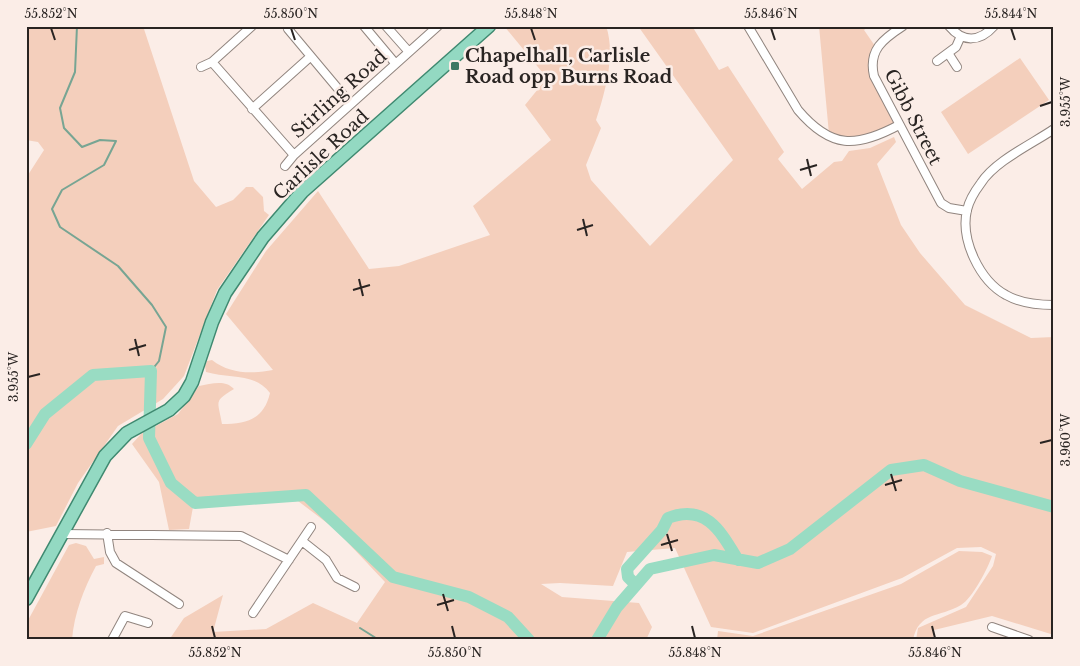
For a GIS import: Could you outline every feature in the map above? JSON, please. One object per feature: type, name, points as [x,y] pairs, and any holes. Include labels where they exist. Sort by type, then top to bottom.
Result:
[{"type":"main road","name":"Carlisle Road","points":[[26,599],[105,456],[127,433],[169,410],[184,396],[192,382],[212,322],[225,293],[263,237],[302,192],[489,26]]},
{"type":"street","points":[[201,66],[212,62],[252,26]]},
{"type":"street","points":[[364,26],[396,63]]},
{"type":"street","points":[[386,26],[408,52]]},
{"type":"street","name":"Stirling Road","points":[[285,166],[294,155],[350,103],[438,26]]},
{"type":"street","points":[[748,26],[798,110],[808,122],[828,135],[848,142],[858,142],[900,125]]},
{"type":"street","name":"Gibb Street","points":[[902,26],[883,39],[874,52],[872,60],[874,76],[941,203],[949,208],[967,211]]},
{"type":"street","points":[[949,26],[960,38]]},
{"type":"street","points":[[960,38],[982,36],[994,26]]},
{"type":"street","points":[[288,30],[350,103]]},
{"type":"street","points":[[937,61],[956,47],[960,38]]},
{"type":"street","points":[[948,53],[957,67]]},
{"type":"street","points":[[252,109],[310,57]]},
{"type":"street","points":[[212,62],[294,155]]},
{"type":"street","points":[[1054,129],[991,170],[981,182],[967,211],[969,245],[976,263],[990,284],[1007,296],[1035,304],[1054,305]]},
{"type":"street","points":[[254,613],[311,527]]},
{"type":"street","points":[[62,534],[107,533],[166,536],[241,536],[289,560]]},
{"type":"street","points":[[107,533],[110,552],[116,563],[179,604]]},
{"type":"street","points":[[302,541],[326,560],[336,578],[355,587]]},
{"type":"street","points":[[112,640],[126,616],[148,623]]},
{"type":"street","points":[[992,627],[1029,640]]},
{"type":"shaded area","points":[[26,26],[143,26],[194,181],[216,207],[233,200],[246,187],[253,187],[263,197],[264,211],[269,215],[217,290],[184,376],[163,399],[118,426],[78,483],[56,526],[26,532],[26,178],[44,150],[38,142],[26,140]]},
{"type":"shaded area","points":[[504,26],[606,26],[609,37],[610,61],[606,86],[596,120],[601,128],[586,165],[591,180],[650,246],[733,160],[638,26],[692,26],[719,70],[728,66],[784,152],[778,159],[802,189],[834,162],[842,161],[849,151],[870,148],[894,137],[896,142],[877,164],[901,225],[920,253],[965,305],[1031,338],[1054,337],[1054,635],[992,616],[934,630],[933,640],[916,640],[918,628],[966,607],[993,566],[996,554],[981,547],[957,548],[902,578],[753,633],[711,627],[675,548],[627,552],[613,586],[560,583],[541,584],[562,597],[639,603],[652,627],[646,640],[169,640],[184,618],[223,595],[213,632],[266,629],[313,603],[357,623],[385,582],[335,529],[298,501],[193,507],[189,529],[169,530],[159,482],[132,444],[141,434],[178,414],[199,386],[222,383],[234,389],[220,399],[219,406],[222,424],[247,421],[259,414],[263,409],[270,393],[264,386],[241,377],[206,372],[205,366],[207,361],[212,360],[226,368],[241,372],[273,370],[226,314],[266,251],[318,191],[369,269],[399,266],[490,235],[473,206],[551,140],[525,105],[547,78]]},
{"type":"shaded area","points":[[819,26],[869,26],[864,30],[875,46],[871,60],[897,124],[858,140],[829,134]]},
{"type":"shaded area","points":[[1020,58],[1049,100],[968,154],[941,112]]},
{"type":"shaded area","points":[[76,543],[86,546],[94,559],[104,557],[104,564],[96,566],[87,583],[77,611],[72,640],[26,640],[26,624],[69,545]]},
{"type":"shaded area","points":[[959,551],[982,552],[992,556],[979,583],[965,602],[925,620],[920,624],[913,640],[717,640],[718,631],[753,636],[901,584]]},
{"type":"waterway","points":[[77,26],[75,72],[60,108],[64,128],[82,147],[100,140],[116,141],[104,165],[62,190],[52,209],[60,227],[118,266],[152,305],[166,327],[159,361],[151,371]]},
{"type":"waterway","points":[[26,444],[45,414],[93,375],[151,371],[149,438],[171,483],[195,503],[306,495],[393,577],[469,597],[508,617],[529,640]]},
{"type":"waterway","points":[[597,640],[617,607],[650,569],[714,555],[758,563],[790,549],[891,470],[924,465],[960,481],[1054,507]]},
{"type":"waterway","points":[[636,585],[628,577],[627,569],[662,530],[668,518],[681,514],[693,514],[711,523],[718,530],[738,560]]},
{"type":"waterway","points":[[360,628],[379,640]]},
{"type":"place","name":"Chapelhall, Carlisle Road opp Burns Road","points":[[455,66]]}]
